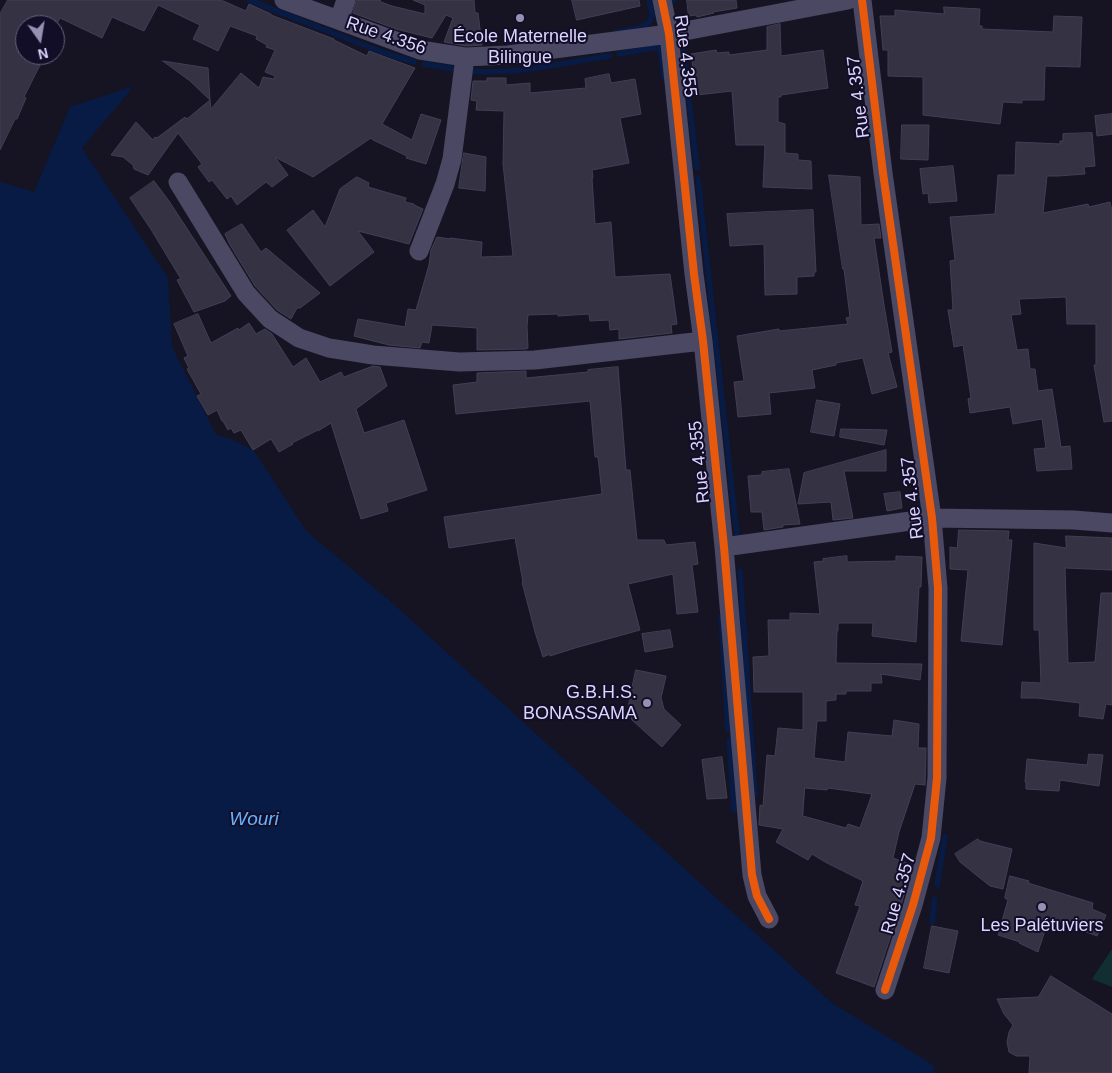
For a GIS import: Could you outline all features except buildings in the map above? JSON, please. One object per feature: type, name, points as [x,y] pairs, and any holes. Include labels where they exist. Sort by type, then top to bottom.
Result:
[{"type":"street","name":"Rue 4.356","points":[[284,0],[420,50],[465,57],[508,55],[669,34],[848,0]]},
{"type":"street","points":[[339,20],[346,0]]},
{"type":"street","name":"Rue 4.355","points":[[662,0],[669,34],[694,274],[703,341],[724,547],[752,875],[757,896],[769,919]]},
{"type":"street","name":"Rue 4.357","points":[[862,0],[883,173],[932,518],[938,588],[937,778],[931,838],[913,905],[886,990]]},
{"type":"street","points":[[419,251],[445,184],[452,159],[465,57]]},
{"type":"street","points":[[178,182],[246,293],[270,319],[298,338],[329,348],[373,355],[459,362],[535,360],[703,341]]},
{"type":"street","points":[[724,547],[932,518],[1074,520],[1112,523]]},
{"type":"green space","points":[[1112,949],[1112,987],[1092,979]]},
{"type":"water","name":"Wouri","points":[[134,86],[82,148],[168,278],[172,347],[216,435],[232,439],[254,451],[307,532],[389,600],[832,1003],[935,1066],[933,1073],[0,1073],[0,182],[34,192],[70,107]]},
{"type":"waterway","points":[[249,0],[366,46],[414,62]]},
{"type":"waterway","points":[[617,32],[638,28],[647,24],[652,16],[649,0]]},
{"type":"waterway","points":[[619,54],[660,48],[664,77]]},
{"type":"waterway","points":[[684,52],[697,168]]},
{"type":"waterway","points":[[472,71],[524,70],[610,56]]},
{"type":"waterway","points":[[424,64],[461,70]]},
{"type":"waterway","points":[[698,179],[737,536]]},
{"type":"waterway","points":[[740,571],[755,795]]},
{"type":"waterway","points":[[721,617],[728,730]]},
{"type":"waterway","points":[[729,740],[734,810]]},
{"type":"waterway","points":[[937,885],[945,837]]},
{"type":"waterway","points":[[932,922],[935,899]]},
{"type":"cycle path","points":[[662,0],[669,34],[694,274],[703,341],[724,547],[752,875],[757,896],[769,919]]},
{"type":"cycle path","points":[[862,0],[883,173],[932,518],[938,588],[937,778],[931,838],[913,905],[885,990]]},
{"type":"place","name":"École Maternelle Bilingue","points":[[520,18]]},
{"type":"place","name":"G.B.H.S. BONASSAMA","points":[[647,703]]},
{"type":"place","name":"Les Palétuviers","points":[[1042,907]]}]
